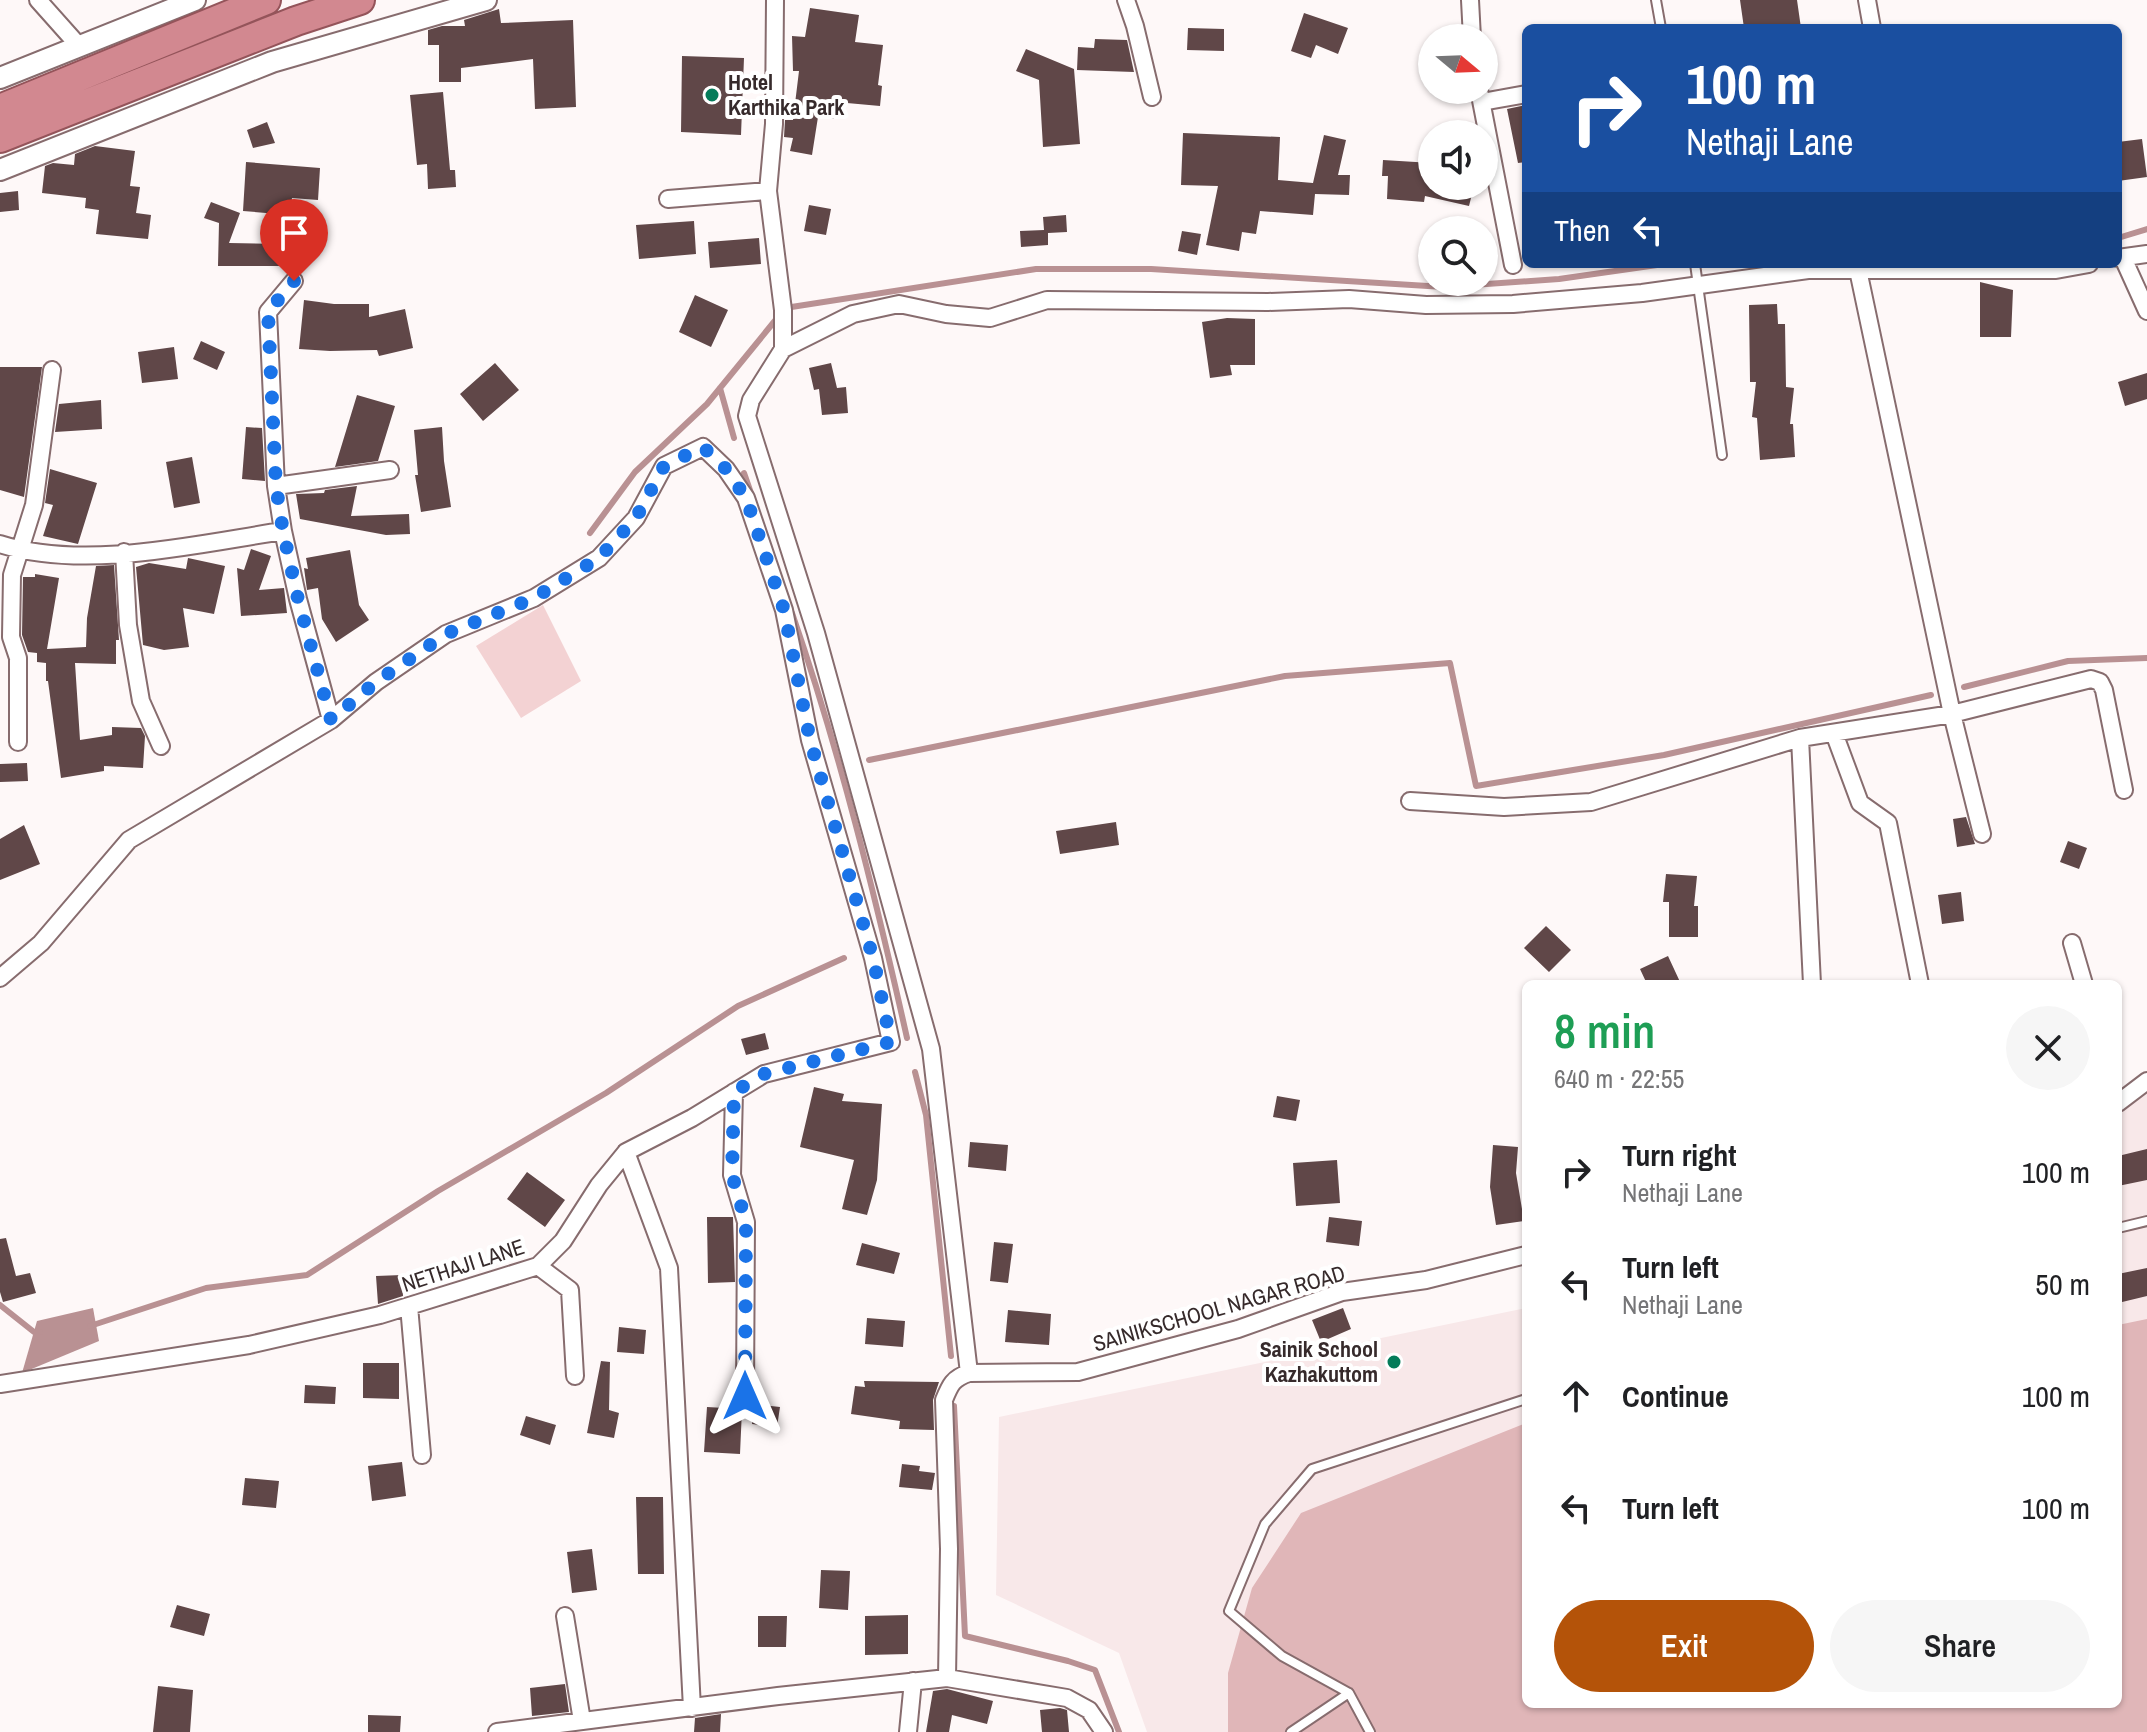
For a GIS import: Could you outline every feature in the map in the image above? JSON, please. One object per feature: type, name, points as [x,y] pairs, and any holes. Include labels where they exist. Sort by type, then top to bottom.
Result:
[{"type":"highway","points":[[0,109],[266,0]]},
{"type":"highway","points":[[0,138],[296,21],[360,0]]},
{"type":"street","points":[[38,0],[79,46]]},
{"type":"street","points":[[0,78],[195,0]]},
{"type":"street","points":[[0,170],[272,62],[486,0]]},
{"type":"street","points":[[775,0],[774,124],[768,191],[783,310],[783,349]]},
{"type":"street","points":[[1126,0],[1152,97]]},
{"type":"street","points":[[1470,0],[1471,24]]},
{"type":"street","points":[[1867,0],[1871,24]]},
{"type":"street","points":[[1498,95],[1522,94]]},
{"type":"street","points":[[1483,104],[1513,265]]},
{"type":"street","points":[[668,199],[768,191]]},
{"type":"street","points":[[2122,258],[2147,254]]},
{"type":"street","points":[[2122,262],[2147,311]]},
{"type":"street","points":[[947,1678],[949,1549],[944,1400],[957,1377],[969,1373],[931,1049],[816,633],[747,416],[751,400],[783,349],[853,314],[899,304],[946,314],[990,318],[1047,300],[1268,302],[1349,299],[1447,305],[1513,304],[1642,293],[1808,270],[1885,268]]},
{"type":"street","points":[[1951,268],[2067,268]]},
{"type":"street","points":[[1858,270],[1952,714],[1982,834]]},
{"type":"street","points":[[0,978],[41,943],[129,840],[331,720],[298,599],[276,486],[268,312],[294,281]]},
{"type":"street","points":[[18,742],[18,658],[5,637],[12,575],[34,505],[52,370]]},
{"type":"street","name":"NETHAJI LANE","points":[[0,1384],[249,1345],[409,1306],[538,1266],[563,1241],[599,1185],[626,1152],[692,1118],[764,1074],[891,1042],[873,958],[810,740],[784,610],[746,498],[726,469],[703,447],[664,466],[636,518],[599,558],[534,598],[446,634],[376,682],[331,720]]},
{"type":"street","points":[[276,486],[390,470]]},
{"type":"street","points":[[0,544],[20,551],[87,556],[283,531]]},
{"type":"street","points":[[124,552],[128,625],[141,701],[161,746]]},
{"type":"street","points":[[1410,801],[1504,807],[1591,802],[1800,738],[1952,714],[2091,679],[2100,682],[2104,690],[2124,790]]},
{"type":"street","points":[[1834,733],[1860,803],[1888,823],[1919,980]]},
{"type":"street","points":[[1800,738],[1812,980]]},
{"type":"street","points":[[2072,943],[2083,980]]},
{"type":"street","points":[[2122,1096],[2147,1081]]},
{"type":"street","points":[[734,1092],[732,1175],[746,1222],[745,1396]]},
{"type":"street","points":[[626,1152],[669,1268],[692,1708]]},
{"type":"street","name":"SAINIKSCHOOL NAGAR ROAD","points":[[969,1373],[1078,1372],[1238,1329],[1342,1292],[1426,1280],[1522,1256]]},
{"type":"street","points":[[538,1266],[570,1290],[575,1376]]},
{"type":"street","points":[[409,1306],[422,1455]]},
{"type":"street","points":[[565,1616],[582,1721]]},
{"type":"street","points":[[500,1732],[947,1678],[1067,1698],[1089,1710],[1104,1732]]},
{"type":"street","points":[[908,1732],[913,1681]]},
{"type":"lane","points":[[1656,0],[1660,24]]},
{"type":"lane","points":[[1696,268],[1722,455]]},
{"type":"lane","points":[[2122,1227],[2147,1221]]},
{"type":"lane","points":[[1370,1732],[1349,1693],[1282,1656],[1229,1611],[1265,1524],[1312,1469],[1522,1400]]},
{"type":"lane","points":[[1291,1732],[1349,1693]]},
{"type":"shaded area","points":[[543,605],[581,681],[521,718],[476,646]]},
{"type":"shaded area","name":"Sainik School Kazhakuttom","points":[[2147,1079],[2147,1732],[1147,1732],[1119,1653],[996,1595],[999,1417],[1522,1309],[1522,1708],[2122,1708],[2122,1095]]},
{"type":"shaded area","points":[[93,1308],[99,1341],[22,1373],[37,1321]]},
{"type":"shaded area","points":[[2147,1319],[2147,1732],[1228,1732],[1228,1673],[1252,1588],[1301,1513],[1522,1425],[1522,1708],[2122,1708],[2122,1324]]},
{"type":"building","points":[[1740,0],[1797,0],[1800,24],[1743,24]]},
{"type":"building","points":[[810,8],[859,15],[855,42],[883,45],[878,85],[882,86],[880,106],[836,102],[834,119],[818,117],[812,155],[790,151],[793,138],[784,137],[785,120],[793,120],[799,71],[793,71],[792,36],[805,37]]},
{"type":"building","points":[[499,9],[501,23],[573,20],[576,107],[535,109],[533,59],[461,68],[461,82],[439,82],[439,45],[428,45],[428,30],[442,26],[465,26],[464,20]]},
{"type":"building","points":[[1304,13],[1348,28],[1338,54],[1316,45],[1311,58],[1291,51]]},
{"type":"building","points":[[1188,28],[1224,29],[1224,51],[1187,50]]},
{"type":"building","points":[[1095,39],[1127,40],[1134,72],[1077,70],[1078,47],[1094,48]]},
{"type":"building","points":[[1026,49],[1074,69],[1080,144],[1043,147],[1039,80],[1016,71]]},
{"type":"building","name":"Hotel Karthika Park","points":[[682,56],[744,58],[741,135],[681,132]]},
{"type":"building","points":[[443,92],[450,170],[455,170],[456,187],[428,189],[427,164],[417,165],[410,95]]},
{"type":"building","points":[[1522,106],[1522,162],[1518,163],[1507,109]]},
{"type":"building","points":[[267,122],[275,143],[253,148],[247,130]]},
{"type":"building","points":[[1183,133],[1280,137],[1278,180],[1313,183],[1324,135],[1346,140],[1338,175],[1350,175],[1349,195],[1315,194],[1313,215],[1260,211],[1256,234],[1242,232],[1239,251],[1206,245],[1218,186],[1181,185]]},
{"type":"building","points":[[2142,139],[2147,177],[2122,180],[2122,142]]},
{"type":"building","points":[[95,146],[135,151],[130,186],[140,187],[136,213],[151,215],[148,239],[96,234],[99,210],[85,208],[86,198],[42,193],[45,166],[53,163],[74,165],[75,154]]},
{"type":"building","points":[[1383,160],[1418,162],[1418,200],[1424,202],[1387,199],[1388,176],[1382,176]]},
{"type":"building","points":[[246,162],[320,168],[318,200],[292,198],[290,215],[243,211]]},
{"type":"building","points":[[18,191],[19,210],[0,212],[0,193]]},
{"type":"building","points":[[1443,200],[1470,200],[1469,206]]},
{"type":"building","points":[[211,202],[240,213],[229,243],[282,244],[281,266],[218,266],[219,223],[204,218]]},
{"type":"building","points":[[809,205],[831,209],[826,235],[804,231]]},
{"type":"building","points":[[1066,215],[1067,232],[1048,233],[1048,245],[1021,247],[1020,231],[1044,230],[1043,217]]},
{"type":"building","points":[[694,221],[696,254],[639,259],[636,225]]},
{"type":"building","points":[[1182,231],[1201,234],[1197,255],[1178,251]]},
{"type":"building","points":[[759,238],[761,264],[710,268],[708,242]]},
{"type":"building","points":[[1980,282],[2013,290],[2011,337],[1980,337]]},
{"type":"building","points":[[695,295],[728,310],[711,347],[679,332]]},
{"type":"building","points":[[304,300],[369,304],[369,317],[405,309],[413,348],[379,356],[377,350],[299,349]]},
{"type":"building","points":[[1777,304],[1778,324],[1785,324],[1786,387],[1794,388],[1790,424],[1793,424],[1795,457],[1760,460],[1757,418],[1752,417],[1756,382],[1750,382],[1749,305]]},
{"type":"building","points":[[1227,318],[1255,319],[1255,365],[1230,365],[1232,375],[1210,378],[1202,322]]},
{"type":"building","points":[[201,341],[225,352],[217,370],[193,359]]},
{"type":"building","points":[[174,347],[178,379],[142,383],[138,352]]},
{"type":"building","points":[[495,363],[519,390],[483,421],[460,394]]},
{"type":"building","points":[[831,363],[837,388],[846,387],[848,413],[822,415],[819,389],[814,390],[809,368]]},
{"type":"building","points":[[0,367],[42,367],[24,497],[0,490]]},
{"type":"building","points":[[2147,373],[2147,399],[2125,406],[2118,382]]},
{"type":"building","points":[[357,395],[395,406],[378,461],[335,467]]},
{"type":"building","points":[[101,400],[102,429],[55,432],[59,404]]},
{"type":"building","points":[[246,427],[262,428],[265,481],[242,479]]},
{"type":"building","points":[[442,427],[451,507],[421,512],[415,475],[418,475],[414,430]]},
{"type":"building","points":[[192,457],[200,503],[174,508],[166,462]]},
{"type":"building","points":[[50,469],[97,483],[78,544],[43,536],[53,505],[45,503]]},
{"type":"building","points":[[357,486],[351,516],[409,514],[410,534],[386,535],[300,519],[296,494],[324,493],[325,490]]},
{"type":"building","points":[[251,549],[271,556],[259,590],[284,588],[287,613],[241,616],[237,568],[244,570]]},
{"type":"building","points":[[350,550],[359,605],[369,620],[336,642],[322,619],[318,588],[307,590],[304,568],[308,569],[306,558]]},
{"type":"building","points":[[188,558],[225,566],[214,614],[183,608],[189,647],[164,650],[143,645],[136,567],[149,563],[186,569]]},
{"type":"building","points":[[114,565],[119,640],[116,640],[116,664],[75,663],[80,740],[112,735],[112,727],[141,728],[145,736],[143,768],[104,766],[104,771],[61,778],[46,663],[37,662],[37,653],[28,652],[22,635],[23,577],[35,577],[35,574],[59,578],[47,649],[86,647],[87,618],[96,566]]},
{"type":"building","points":[[27,763],[28,781],[0,782],[0,764]]},
{"type":"building","points":[[1966,817],[1975,844],[1957,847],[1953,819]]},
{"type":"building","points":[[1116,822],[1119,845],[1060,854],[1056,831]]},
{"type":"building","points":[[24,825],[40,864],[0,880],[0,839]]},
{"type":"building","points":[[2068,841],[2087,848],[2079,869],[2060,862]]},
{"type":"building","points":[[1666,874],[1697,876],[1694,906],[1698,906],[1698,937],[1669,937],[1669,902],[1663,902]]},
{"type":"building","points":[[1961,892],[1964,921],[1942,924],[1938,895]]},
{"type":"building","points":[[1546,926],[1571,950],[1549,972],[1524,948]]},
{"type":"building","points":[[1668,956],[1679,980],[1645,980],[1640,969]]},
{"type":"building","points":[[765,1033],[769,1049],[746,1055],[741,1039]]},
{"type":"building","points":[[814,1087],[844,1094],[842,1101],[882,1104],[877,1180],[867,1215],[842,1209],[854,1160],[800,1147]]},
{"type":"building","points":[[1277,1096],[1300,1100],[1296,1121],[1273,1117]]},
{"type":"building","points":[[970,1142],[1008,1145],[1006,1171],[968,1167]]},
{"type":"building","points":[[1493,1145],[1518,1147],[1516,1173],[1522,1221],[1496,1225],[1490,1187]]},
{"type":"building","points":[[2147,1149],[2147,1180],[2122,1185],[2122,1155]]},
{"type":"building","points":[[1337,1160],[1340,1203],[1296,1206],[1293,1163]]},
{"type":"building","points":[[527,1172],[565,1200],[545,1227],[507,1199]]},
{"type":"building","points":[[707,1217],[733,1217],[735,1282],[708,1283]]},
{"type":"building","points":[[1329,1217],[1362,1221],[1359,1246],[1326,1242]]},
{"type":"building","points":[[6,1238],[16,1276],[30,1273],[36,1293],[3,1302],[0,1292],[0,1239]]},
{"type":"building","points":[[994,1242],[1013,1244],[1008,1283],[990,1281]]},
{"type":"building","points":[[862,1243],[900,1253],[894,1274],[856,1265]]},
{"type":"building","points":[[2147,1268],[2147,1296],[2122,1302],[2122,1273]]},
{"type":"building","points":[[402,1275],[403,1296],[378,1304],[376,1276]]},
{"type":"building","points":[[1343,1308],[1351,1329],[1321,1342],[1312,1320]]},
{"type":"building","points":[[1008,1310],[1051,1314],[1049,1345],[1005,1342]]},
{"type":"building","points":[[867,1318],[905,1321],[903,1347],[865,1344]]},
{"type":"building","points":[[619,1327],[646,1330],[644,1354],[617,1352]]},
{"type":"building","points":[[601,1361],[610,1362],[609,1410],[619,1413],[614,1438],[587,1433]]},
{"type":"building","points":[[363,1363],[399,1363],[399,1399],[363,1398]]},
{"type":"building","points":[[864,1381],[939,1382],[933,1400],[934,1430],[899,1429],[900,1421],[851,1414],[855,1386],[865,1387]]},
{"type":"building","points":[[305,1385],[336,1387],[335,1404],[304,1403]]},
{"type":"building","points":[[754,1404],[780,1407],[777,1427],[752,1424]]},
{"type":"building","points":[[707,1407],[742,1409],[740,1454],[704,1452]]},
{"type":"building","points":[[526,1416],[556,1425],[550,1445],[520,1435]]},
{"type":"building","points":[[402,1462],[406,1496],[372,1501],[368,1466]]},
{"type":"building","points":[[902,1464],[920,1466],[919,1471],[935,1473],[932,1490],[899,1487]]},
{"type":"building","points":[[245,1478],[279,1481],[276,1508],[242,1505]]},
{"type":"building","points":[[636,1497],[663,1497],[664,1574],[638,1574]]},
{"type":"building","points":[[592,1549],[597,1590],[572,1593],[567,1552]]},
{"type":"building","points":[[821,1570],[850,1571],[848,1610],[819,1608]]},
{"type":"building","points":[[177,1605],[210,1614],[204,1636],[170,1627]]},
{"type":"building","points":[[908,1615],[908,1654],[865,1655],[865,1616]]},
{"type":"building","points":[[758,1616],[787,1616],[786,1647],[758,1647]]},
{"type":"building","points":[[565,1684],[569,1712],[532,1716],[530,1688]]},
{"type":"building","points":[[158,1686],[193,1690],[190,1732],[153,1732]]},
{"type":"building","points":[[947,1689],[993,1701],[987,1724],[952,1715],[949,1732],[926,1732],[933,1691]]},
{"type":"building","points":[[1040,1710],[1067,1710],[1069,1732],[1042,1732]]},
{"type":"building","points":[[721,1714],[720,1732],[694,1732],[695,1718]]},
{"type":"building","points":[[368,1715],[401,1716],[400,1732],[368,1732]]},
{"type":"waterway","points":[[2122,237],[2147,229]]},
{"type":"waterway","points":[[785,308],[1036,269],[1151,269],[1444,287],[1559,279],[1636,268]]},
{"type":"waterway","points":[[590,533],[635,472],[707,404],[778,317]]},
{"type":"waterway","points":[[720,388],[734,438]]},
{"type":"waterway","points":[[744,473],[751,493]]},
{"type":"waterway","points":[[792,613],[856,824],[907,1038]]},
{"type":"waterway","points":[[1964,687],[2068,661],[2147,658]]},
{"type":"waterway","points":[[869,760],[1285,676],[1450,663],[1476,786],[1664,755],[1931,695]]},
{"type":"waterway","points":[[90,1326],[206,1288],[307,1275],[438,1191],[606,1093],[738,1006],[844,958]]},
{"type":"waterway","points":[[915,1072],[926,1115],[951,1356]]},
{"type":"waterway","points":[[0,1305],[34,1332],[40,1332]]},
{"type":"waterway","points":[[954,1406],[965,1636],[1095,1670],[1119,1732]]},
{"type":"place","name":"Hotel Karthika Park","points":[[712,95]]},
{"type":"place","name":"Sainik School Kazhakuttom","points":[[1394,1362]]},
{"type":"route","points":[[294,281],[268,312],[276,486],[298,599],[331,720],[376,682],[446,634],[534,598],[599,558],[636,518],[664,466],[703,447],[726,469],[746,498],[784,610],[810,740],[873,958],[891,1042],[764,1074],[734,1092],[732,1175],[746,1222],[745,1396]]}]
